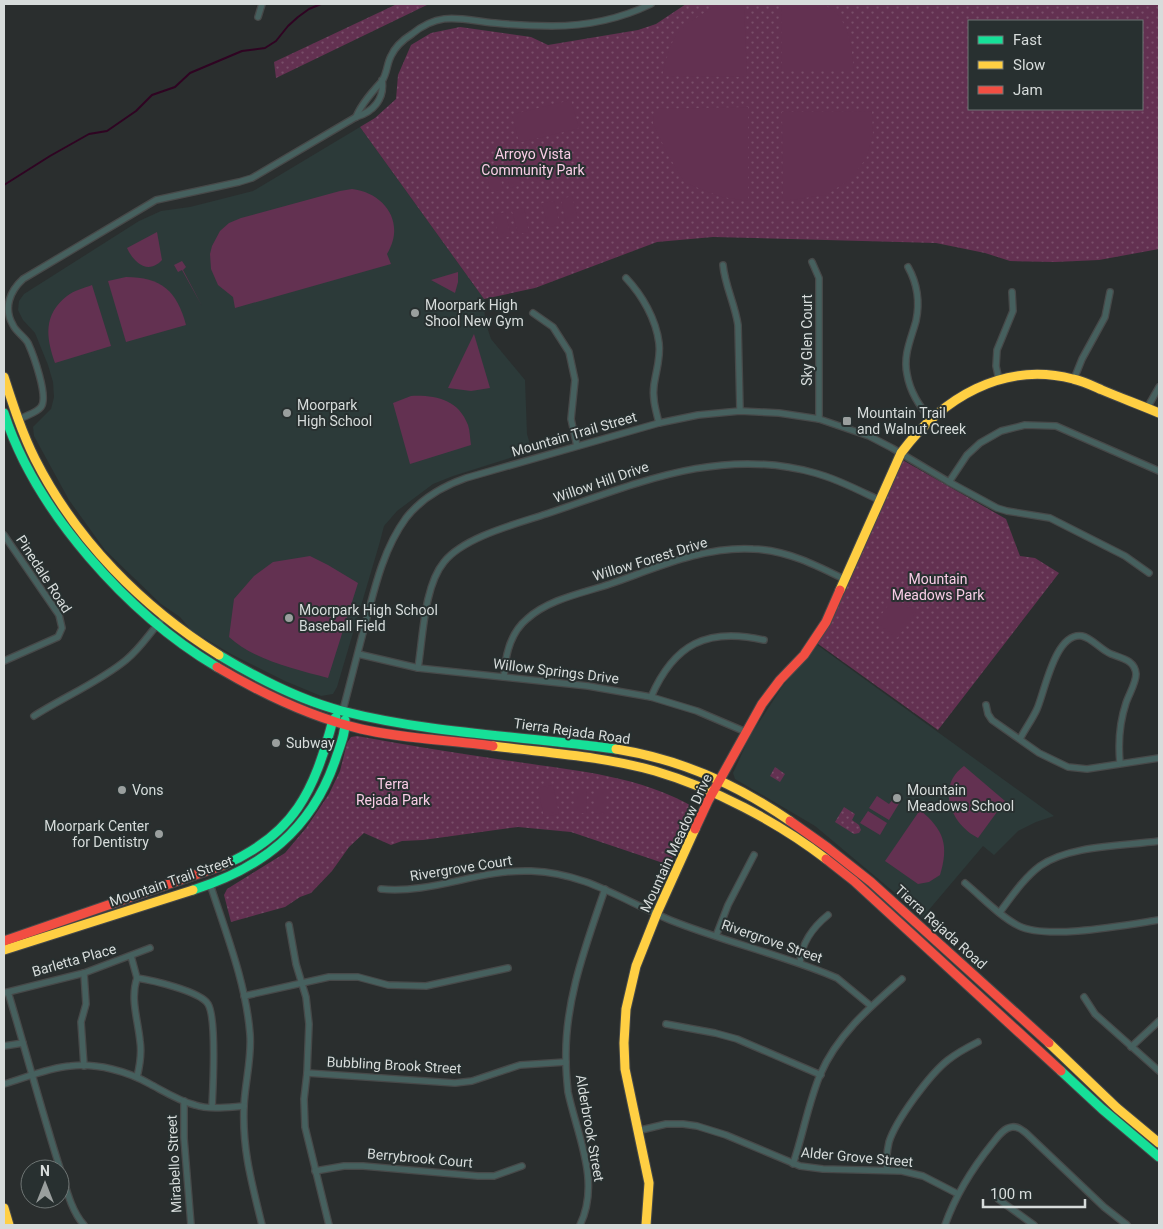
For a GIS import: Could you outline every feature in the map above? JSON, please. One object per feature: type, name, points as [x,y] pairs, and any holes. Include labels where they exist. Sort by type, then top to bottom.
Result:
[{"type":"main road","name":"Mountain Meadow Drive","points":[[646,1225],[648,1183],[625,1069],[626,1009],[636,966],[657,913],[712,793],[762,704],[775,686],[804,655],[831,613],[901,453],[916,432],[955,400],[974,389],[1017,375],[1045,374],[1074,379],[1159,413]]},
{"type":"main road","name":"Tierra Rejada Road","points":[[4,377],[37,464],[65,509],[108,564],[132,589],[211,652],[252,674],[319,703],[343,710],[395,722],[635,753],[680,764],[720,780],[800,827],[848,863],[1040,1034],[1106,1098],[1159,1143]]},
{"type":"main road","points":[[5,421],[20,419]]},
{"type":"main road","name":"Tierra Rejada Road","points":[[5,421],[26,467],[68,530],[100,569],[157,625],[189,650],[249,686],[270,696],[346,724],[406,736],[621,763],[655,771],[712,793],[757,814],[795,836],[854,881],[1102,1109],[1159,1157]]},
{"type":"main road","name":"Mountain Trail Street","points":[[4,941],[218,868],[259,846],[287,822],[308,792],[317,774],[333,720],[343,710]]},
{"type":"main road","name":"Mountain Trail Street","points":[[4,950],[210,884],[233,875],[267,856],[304,821],[324,789],[346,724],[343,710]]},
{"type":"main road","points":[[4,1208],[9,1225]]},
{"type":"street","points":[[258,17],[262,4]]},
{"type":"street","points":[[356,117],[359,109],[382,80],[391,56],[400,44],[423,26],[439,20],[452,18],[527,25],[575,25],[620,17],[651,4]]},
{"type":"street","points":[[20,419],[34,413],[41,407],[44,400],[39,376],[28,344],[13,326],[8,306],[16,286],[23,279],[151,202],[252,178],[356,117],[367,113],[382,95],[384,89],[382,80]]},
{"type":"street","name":"Sky Glen Court","points":[[812,262],[819,278],[819,419]]},
{"type":"street","points":[[722,265],[725,284],[738,325],[740,411]]},
{"type":"street","points":[[908,268],[916,284],[917,311],[908,346],[906,373],[914,395],[930,419]]},
{"type":"street","points":[[626,278],[638,290],[652,319],[659,342],[654,393],[659,423]]},
{"type":"street","points":[[999,380],[996,366],[997,350],[1013,311],[1012,292]]},
{"type":"street","points":[[1074,379],[1105,317],[1110,292]]},
{"type":"street","points":[[533,312],[553,327],[569,352],[575,380],[571,419],[577,446]]},
{"type":"street","points":[[1147,408],[1159,387]]},
{"type":"street","name":"Mountain Trail Street","points":[[343,710],[379,572],[406,518],[422,502],[446,486],[459,481],[659,423],[698,415],[740,411],[779,413],[819,419],[869,436],[997,508],[1050,518],[1125,556],[1149,573]]},
{"type":"street","points":[[949,482],[967,455],[980,443],[1001,431],[1025,425],[1056,426],[1159,471]]},
{"type":"street","name":"Willow Hill Drive","points":[[418,668],[430,594],[442,564],[454,551],[471,541],[518,523],[660,476],[692,468],[733,463],[776,465],[815,473],[846,484],[881,501]]},
{"type":"street","name":"Pinedale Road","points":[[4,535],[59,615],[62,628],[58,637],[4,661]]},
{"type":"street","name":"Willow Forest Drive","points":[[504,677],[510,644],[517,630],[527,618],[561,600],[680,560],[715,551],[754,549],[780,553],[796,558],[846,580]]},
{"type":"street","points":[[34,716],[101,677],[126,660],[164,616]]},
{"type":"street","points":[[651,697],[658,680],[672,660],[692,644],[713,637],[729,635],[749,636],[764,640]]},
{"type":"street","points":[[1020,739],[1036,710],[1048,675],[1062,646],[1072,637],[1085,637],[1103,650],[1124,658],[1134,668],[1136,676],[1119,731],[1120,763]]},
{"type":"street","name":"Willow Springs Drive","points":[[358,654],[418,668],[588,686],[651,697],[697,711],[746,732]]},
{"type":"street","points":[[986,705],[992,720],[1039,753],[1068,767],[1087,768],[1159,758]]},
{"type":"street","points":[[1000,912],[1035,870],[1051,859],[1076,851],[1159,841]]},
{"type":"street","points":[[716,936],[728,904],[754,855]]},
{"type":"street","name":"Rivergrove Court","points":[[381,889],[423,889],[491,874],[531,871],[563,875],[595,884],[657,913]]},
{"type":"street","points":[[965,883],[1020,926],[1042,932],[1117,926],[1159,920]]},
{"type":"street","points":[[210,884],[244,996],[250,1036],[244,1106],[245,1151],[262,1225]]},
{"type":"street","name":"Alderbrook Street","points":[[580,1225],[587,1203],[588,1174],[568,1092],[566,1062],[567,1024],[572,995],[605,889]]},
{"type":"street","name":"Rivergrove Street","points":[[657,913],[716,936],[800,963],[837,978],[871,1006]]},
{"type":"street","points":[[800,963],[801,955],[811,932],[828,915]]},
{"type":"street","points":[[288,925],[306,997],[309,1024],[304,1112],[308,1144],[329,1225]]},
{"type":"street","name":"Barletta Place","points":[[6,992],[84,973],[150,948]]},
{"type":"street","points":[[131,956],[137,978],[133,996],[141,1052],[141,1062],[137,1077]]},
{"type":"street","points":[[244,996],[329,977],[358,977],[388,985],[426,986],[508,968]]},
{"type":"street","points":[[84,973],[86,1004],[81,1022],[84,1066]]},
{"type":"street","points":[[137,978],[190,992],[207,1003],[212,1028],[212,1107]]},
{"type":"street","points":[[793,1164],[821,1075],[848,1030],[871,1006],[902,979]]},
{"type":"street","points":[[6,992],[66,1187],[75,1212],[84,1225]]},
{"type":"street","points":[[1084,997],[1095,1014],[1159,1071]]},
{"type":"street","points":[[1131,1047],[1159,1021]]},
{"type":"street","points":[[666,1024],[738,1039],[821,1075]]},
{"type":"street","points":[[887,1169],[887,1152],[895,1129],[923,1088],[949,1059],[978,1042]]},
{"type":"street","points":[[4,1046],[23,1043]]},
{"type":"street","name":"Bubbling Brook Street","points":[[307,1074],[455,1083],[472,1081],[520,1064],[566,1062]]},
{"type":"street","points":[[4,1084],[56,1068],[84,1066],[111,1069],[137,1077],[184,1102],[196,1106],[244,1106]]},
{"type":"street","name":"Mirabello Street","points":[[184,1102],[184,1147],[191,1225]]},
{"type":"street","name":"Alder Grove Street","points":[[637,1131],[666,1124],[697,1126],[726,1135],[793,1164],[823,1169],[887,1169],[910,1172],[923,1176],[958,1194]]},
{"type":"street","points":[[945,1225],[958,1194],[972,1168],[1004,1130],[1013,1127],[1020,1128],[1026,1133],[1104,1207],[1127,1225]]},
{"type":"street","name":"Berrybrook Court","points":[[315,1171],[354,1166],[486,1176],[504,1173],[522,1166]]},
{"type":"street","points":[[998,1199],[1034,1225]]},
{"type":"shaded area","name":"Moorpark High School","points":[[360,127],[484,299],[485,321],[491,339],[525,380],[527,434],[532,451],[433,484],[397,511],[384,526],[337,687],[333,694],[321,696],[285,681],[231,654],[191,630],[180,617],[161,604],[105,550],[69,500],[34,436],[33,427],[51,409],[54,397],[53,382],[35,333],[23,320],[18,310],[19,301],[24,294],[139,221],[161,211],[190,207],[253,191]]},
{"type":"shaded area","name":"Mountain Meadows School","points":[[816,644],[1054,816],[1018,831],[994,855],[983,846],[922,918],[907,903],[815,826],[735,779],[733,773],[750,736],[782,687]]},
{"type":"green space","points":[[817,3],[830,8],[838,15],[850,42],[854,71],[782,71],[781,4]]},
{"type":"green space","points":[[397,4],[429,4],[276,78],[274,62]]},
{"type":"green space","name":"Arroyo Vista Community Park","points":[[686,4],[1159,4],[1159,249],[1099,260],[1055,262],[1010,261],[985,253],[936,243],[713,237],[657,242],[535,288],[484,299],[360,127],[375,118],[396,99],[398,75],[411,45],[431,33],[460,27],[531,37],[548,45],[638,30],[656,24]]},
{"type":"green space","points":[[719,4],[744,4],[747,77],[662,76],[670,47],[679,32],[693,20]]},
{"type":"green space","points":[[571,100],[579,128],[519,142],[512,115]]},
{"type":"green space","points":[[748,107],[748,201],[722,197],[685,183],[667,153],[653,123],[654,109]]},
{"type":"green space","points":[[872,111],[873,134],[866,159],[849,180],[826,195],[783,201],[782,112]]},
{"type":"green space","points":[[558,151],[564,175],[553,178],[547,154]]},
{"type":"green space","points":[[540,155],[546,179],[534,182],[528,158]]},
{"type":"green space","points":[[516,161],[521,185],[510,188],[504,164]]},
{"type":"green space","points":[[497,165],[503,189],[491,192],[485,168]]},
{"type":"green space","points":[[352,189],[374,196],[389,211],[394,231],[387,254],[391,264],[235,308],[233,297],[218,285],[211,269],[210,254],[220,231],[229,223],[241,218]]},
{"type":"green space","points":[[572,196],[578,220],[566,223],[561,199]]},
{"type":"green space","points":[[554,201],[560,225],[548,227],[542,203]]},
{"type":"green space","points":[[524,208],[529,232],[518,234],[512,211]]},
{"type":"green space","points":[[505,212],[511,236],[499,239],[494,215]]},
{"type":"green space","points":[[157,232],[162,260],[152,267],[147,267],[137,262],[127,248]]},
{"type":"green space","points":[[182,261],[186,267],[183,270],[202,306],[182,270],[178,272],[174,265]]},
{"type":"green space","points":[[458,272],[455,293],[431,280]]},
{"type":"green space","points":[[126,277],[149,280],[166,288],[178,303],[186,325],[126,342],[108,281]]},
{"type":"green space","points":[[92,285],[111,346],[55,363],[50,344],[50,319],[59,303],[69,294]]},
{"type":"green space","points":[[474,334],[490,388],[471,391],[448,388]]},
{"type":"green space","points":[[411,396],[429,396],[452,404],[464,416],[470,432],[471,445],[410,464],[393,403]]},
{"type":"green space","name":"Mountain Meadows Park","points":[[899,458],[1006,519],[1020,556],[1035,558],[1059,573],[938,730],[814,641]]},
{"type":"green space","name":"Moorpark High School Baseball Field","points":[[310,556],[358,583],[328,678],[263,658],[250,652],[229,637],[234,599],[254,576],[273,562]]},
{"type":"green space","points":[[894,597],[916,612],[897,638],[876,622]]},
{"type":"green space","name":"Terra Rejada Park","points":[[357,736],[602,775],[650,788],[695,808],[669,865],[571,832],[518,827],[423,840],[402,841],[391,845],[364,833],[349,847],[332,871],[311,893],[300,897],[285,907],[231,922],[224,895],[227,889],[285,853],[306,828],[329,794],[340,771],[347,743],[351,737]]},
{"type":"green space","points":[[964,766],[1005,801],[978,838],[960,824],[950,804],[950,784],[955,774]]},
{"type":"green space","points":[[775,767],[785,774],[780,782],[770,776]]},
{"type":"green space","points":[[553,785],[559,814],[544,817],[538,788]]},
{"type":"green space","points":[[575,789],[587,789],[586,813],[575,813]]},
{"type":"green space","points":[[594,789],[605,789],[605,814],[594,813]]},
{"type":"green space","points":[[877,796],[889,804],[894,798],[900,802],[889,820],[869,808]]},
{"type":"green space","points":[[844,807],[855,814],[852,820],[859,825],[861,830],[859,833],[854,834],[835,822]]},
{"type":"green space","points":[[920,810],[935,824],[939,831],[944,847],[944,855],[940,875],[929,882],[918,884],[885,861]]},
{"type":"green space","points":[[868,811],[887,823],[880,835],[860,823]]},
{"type":"waterway","points":[[4,185],[89,134],[107,131],[136,111],[152,95],[175,87],[190,73],[242,51],[265,48],[276,41],[298,17],[309,9],[321,4]]},
{"type":"traffic: fast","points":[[4,413],[19,450],[38,487],[62,523],[89,557],[151,619],[184,645],[217,667]]},
{"type":"traffic: fast","points":[[219,655],[279,688],[310,701],[342,711],[376,719],[444,730],[616,749]]},
{"type":"traffic: fast","points":[[224,865],[248,853],[268,839],[285,824],[298,808],[318,768],[333,720],[336,717]]},
{"type":"traffic: fast","points":[[193,890],[218,881],[262,858],[298,826],[325,785],[342,741],[345,720]]},
{"type":"traffic: fast","points":[[1061,1071],[1102,1109],[1159,1157]]},
{"type":"traffic: slow","points":[[840,590],[901,453],[917,433],[935,416],[955,401],[976,389],[999,380],[1022,375],[1047,375],[1080,381],[1159,413]]},
{"type":"traffic: slow","points":[[4,377],[14,408],[35,459],[70,517],[113,569],[138,593],[164,616],[219,655]]},
{"type":"traffic: slow","points":[[493,746],[615,762],[677,778],[722,797],[766,819],[826,859]]},
{"type":"traffic: slow","points":[[616,749],[662,759],[707,775],[750,796],[790,821]]},
{"type":"traffic: slow","points":[[646,1225],[649,1183],[625,1069],[626,1009],[636,966],[657,913],[695,829]]},
{"type":"traffic: slow","points":[[4,950],[193,890]]},
{"type":"traffic: slow","points":[[1049,1043],[1117,1108],[1159,1143]]},
{"type":"traffic: slow","points":[[4,1208],[9,1225]]},
{"type":"traffic: jam","points":[[695,829],[708,801],[762,704],[780,680],[804,655],[826,622],[840,590]]},
{"type":"traffic: jam","points":[[217,667],[286,703],[342,724],[394,735],[493,746]]},
{"type":"traffic: jam","points":[[790,821],[871,882],[1049,1043]]},
{"type":"traffic: jam","points":[[826,859],[854,881],[1061,1071]]},
{"type":"traffic: jam","points":[[4,941],[224,865]]},
{"type":"place","name":"Moorpark High Shool New Gym","points":[[415,313]]},
{"type":"place","name":"Moorpark High School","points":[[287,413]]},
{"type":"place","name":"Mountain Trail and Walnut Creek","points":[[847,421]]},
{"type":"place","name":"Moorpark High School Baseball Field","points":[[289,618]]},
{"type":"place","name":"Subway","points":[[276,743]]},
{"type":"place","name":"Vons","points":[[122,790]]},
{"type":"place","name":"Mountain Meadows School","points":[[897,798]]},
{"type":"place","name":"Moorpark Center for Dentistry","points":[[159,834]]}]
